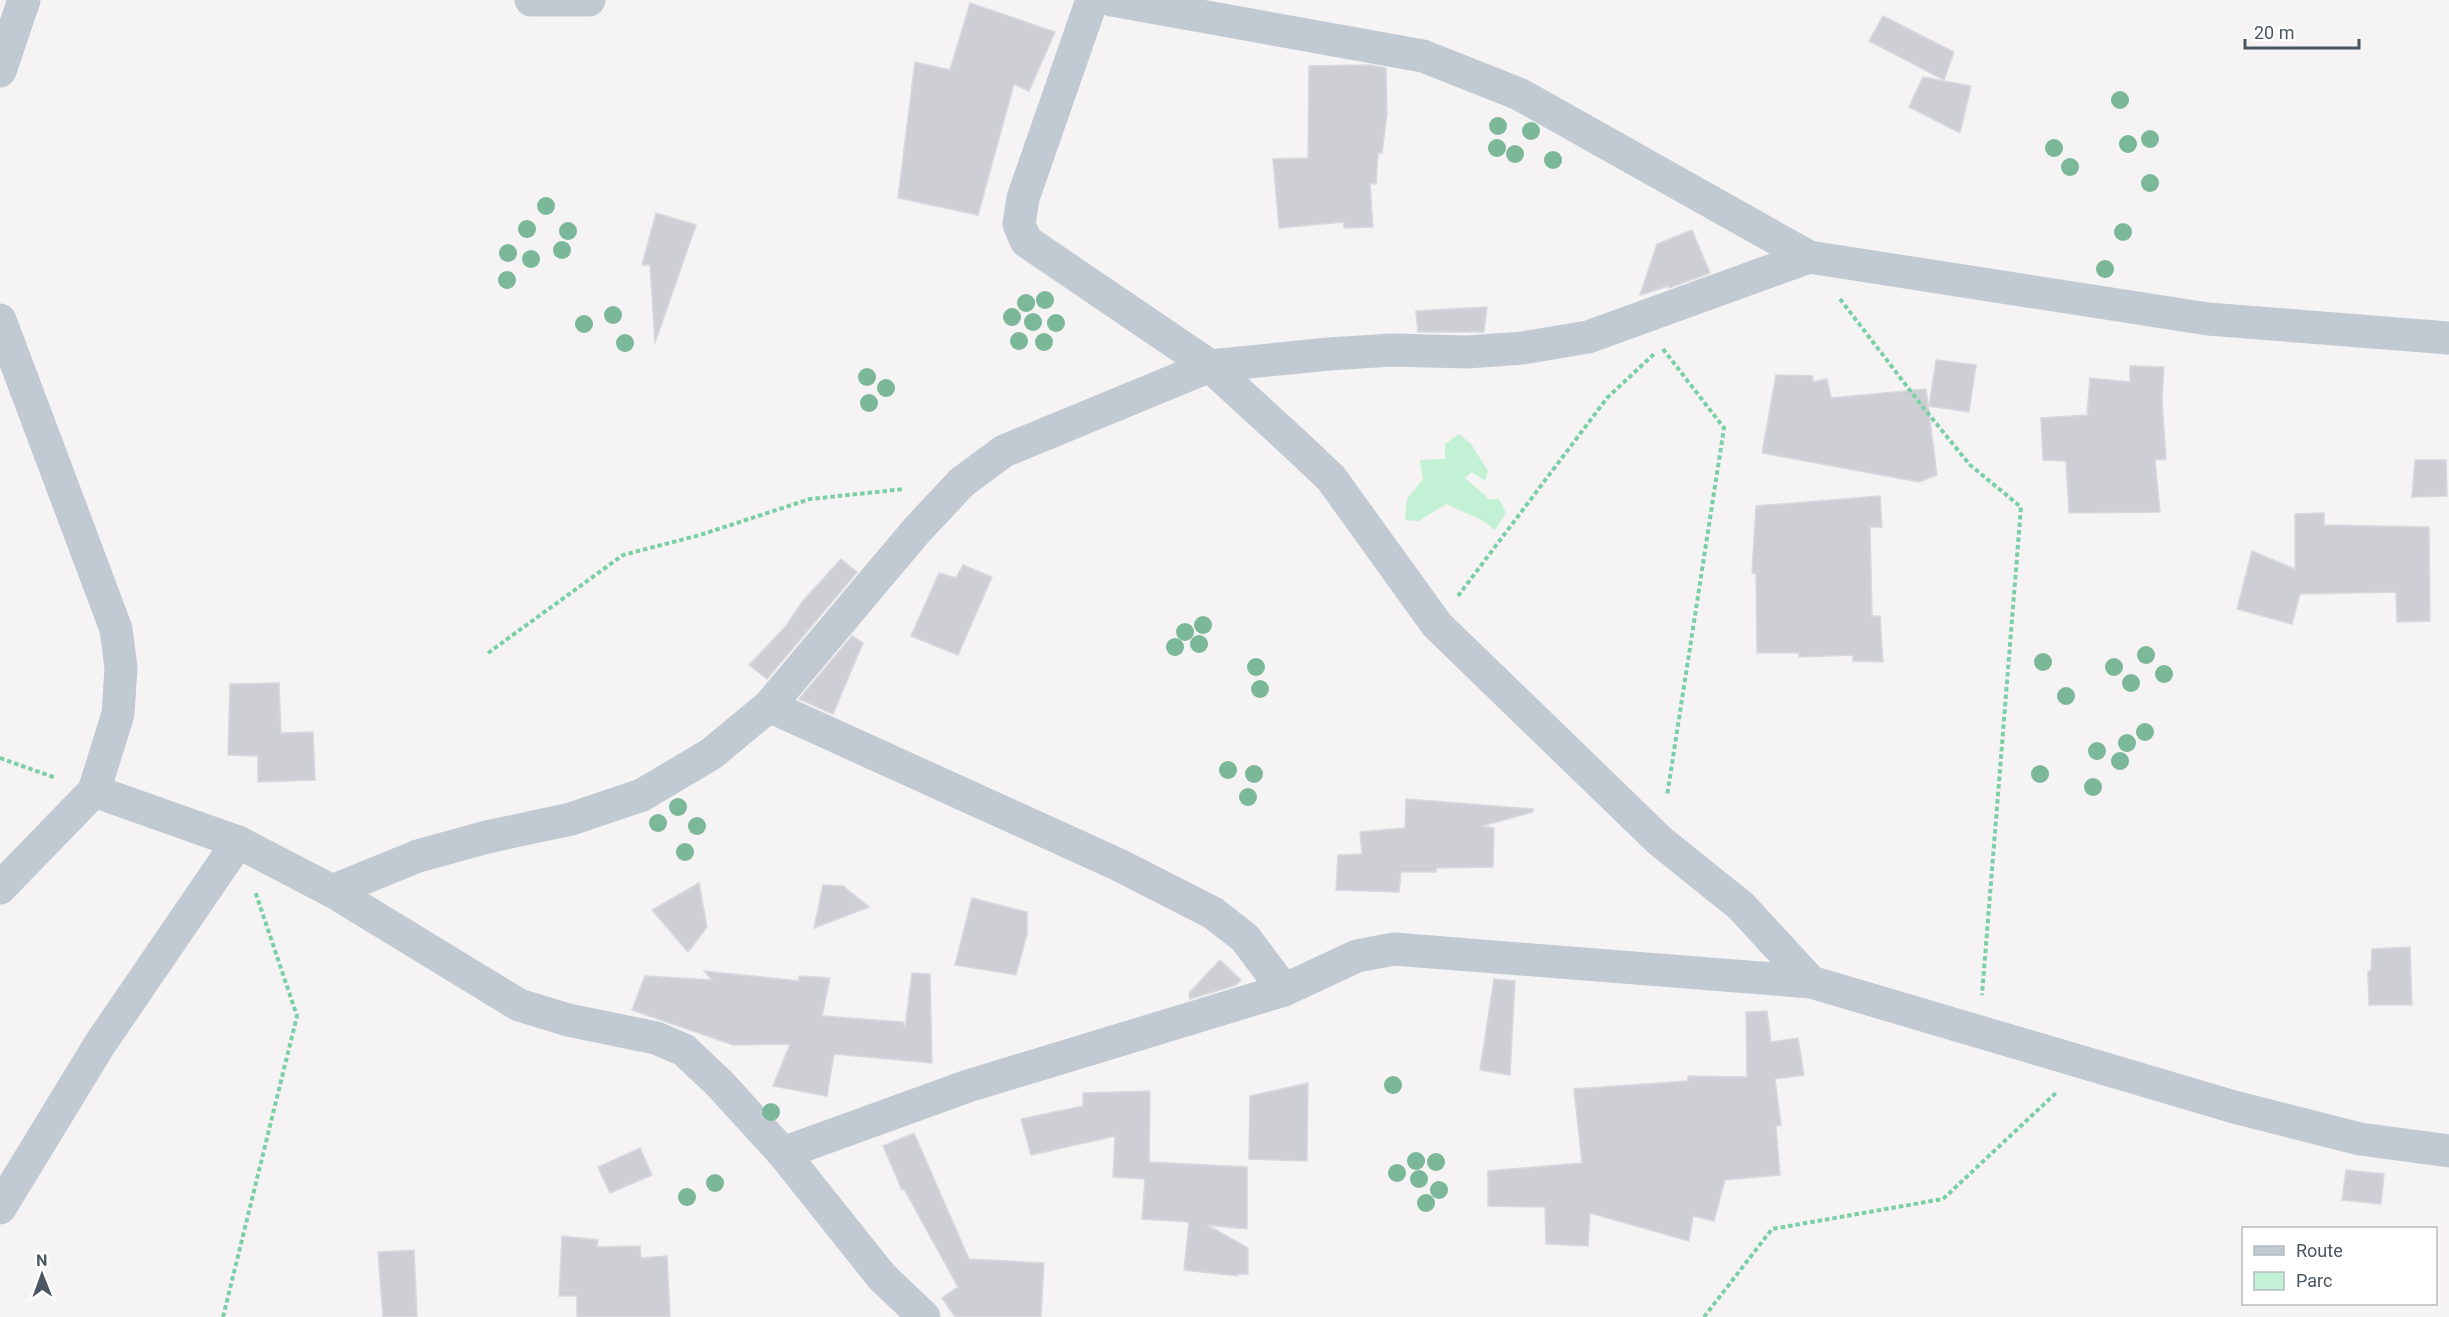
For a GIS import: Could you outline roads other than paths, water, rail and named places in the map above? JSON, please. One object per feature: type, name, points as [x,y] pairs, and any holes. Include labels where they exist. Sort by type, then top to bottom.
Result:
[{"type":"street","points":[[0,71],[24,0]]},
{"type":"street","points":[[534,0],[589,0]]},
{"type":"street","points":[[1092,0],[1023,198],[1019,224],[1026,241],[1210,366],[1331,478],[1437,625],[1660,841],[1741,906],[1811,982]]},
{"type":"street","points":[[1112,0],[1423,56],[1519,94],[1809,257],[2208,319],[2449,338]]},
{"type":"street","points":[[332,891],[417,856],[487,837],[571,819],[642,795],[711,754],[769,705],[917,530],[962,482],[1004,451],[1210,366],[1392,350],[1467,352],[1523,348],[1588,337],[1809,257]]},
{"type":"street","points":[[0,320],[116,629],[121,669],[118,714],[94,791],[0,888]]},
{"type":"street","points":[[769,705],[1109,860],[1213,913],[1245,938],[1284,990]]},
{"type":"street","points":[[94,791],[238,842],[332,891],[519,1005],[568,1020],[656,1038],[684,1050],[720,1084],[783,1153],[882,1277],[924,1317]]},
{"type":"street","points":[[0,1208],[100,1044],[238,842]]},
{"type":"street","points":[[783,1153],[968,1086],[1284,990],[1357,956],[1394,949],[1811,982],[2234,1107],[2360,1139],[2449,1151]]}]
